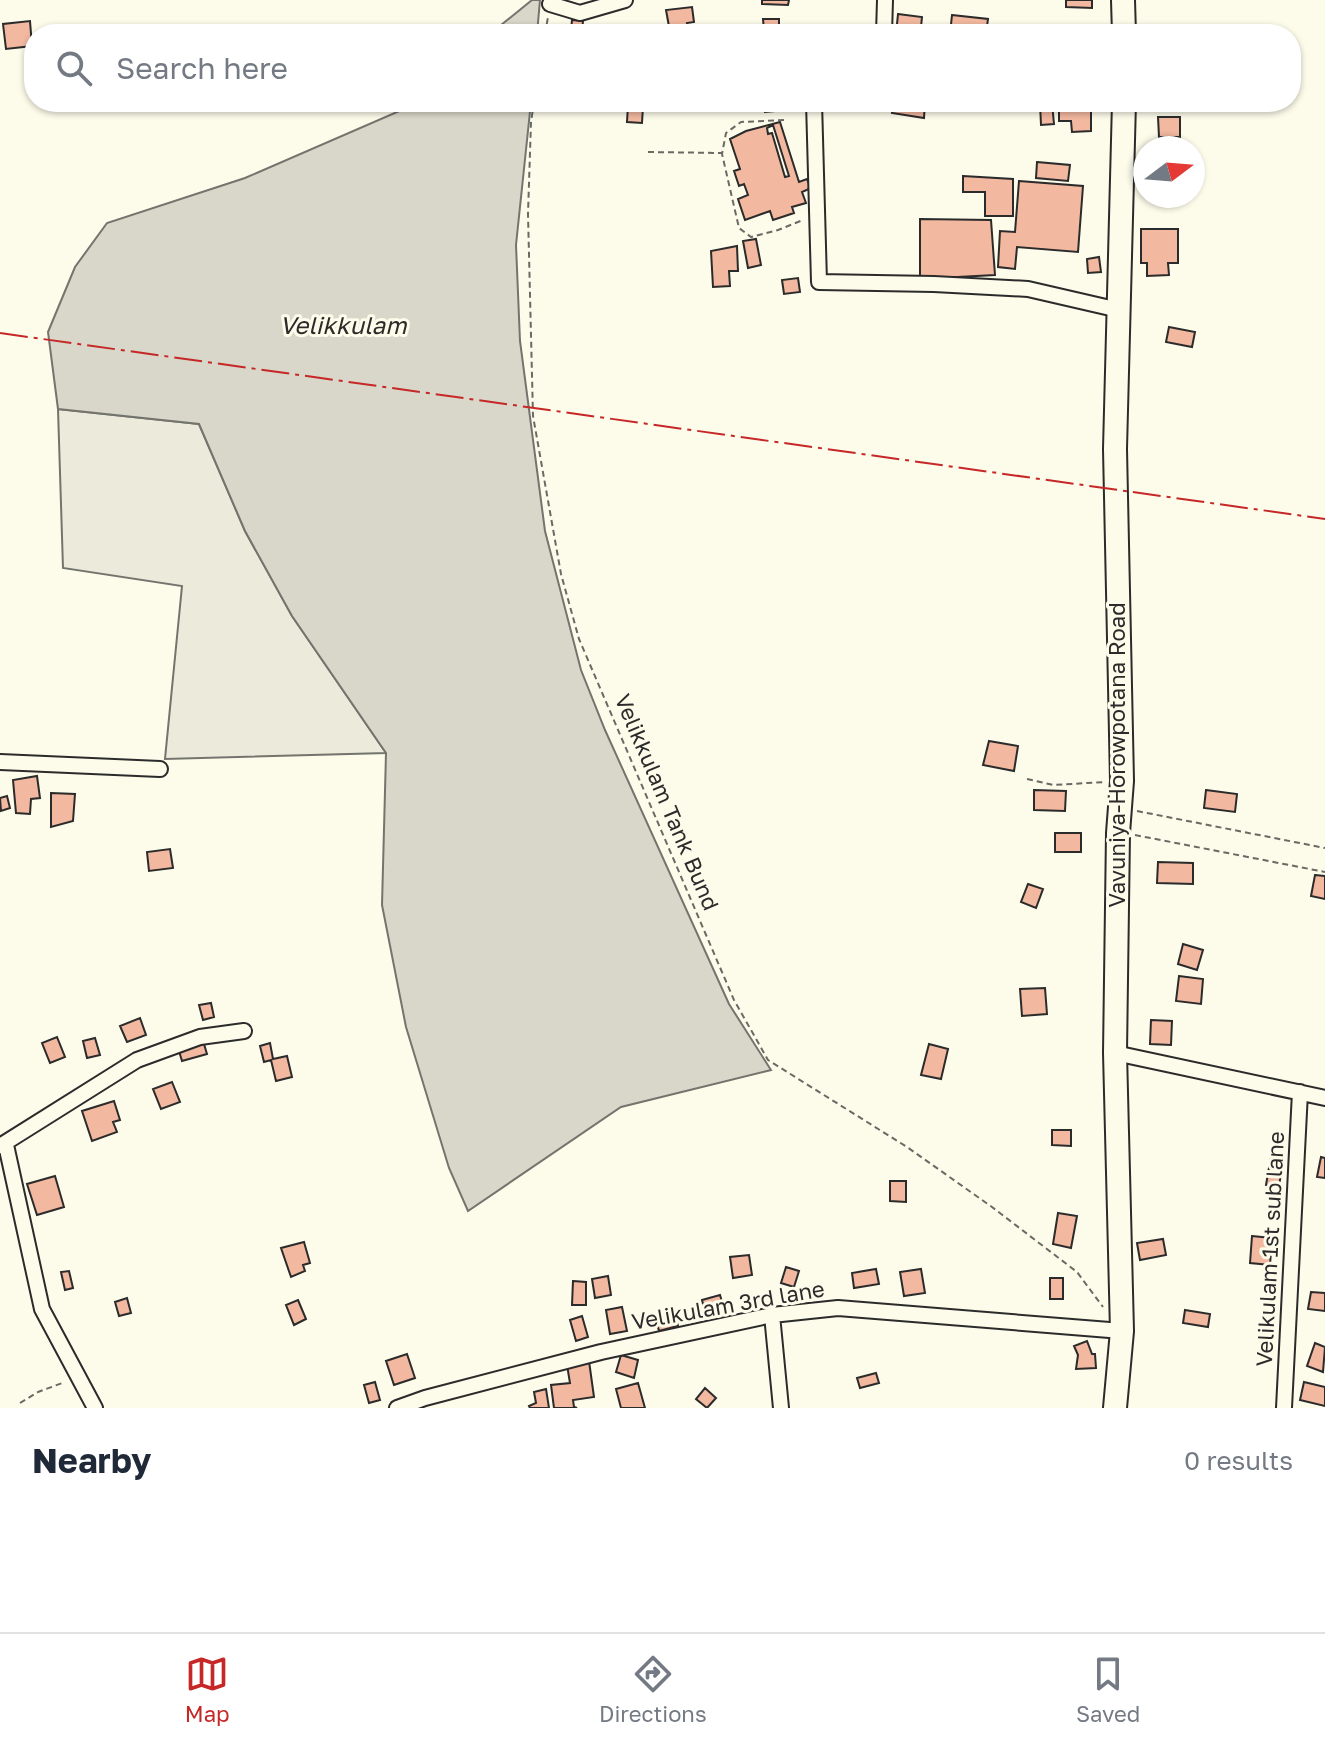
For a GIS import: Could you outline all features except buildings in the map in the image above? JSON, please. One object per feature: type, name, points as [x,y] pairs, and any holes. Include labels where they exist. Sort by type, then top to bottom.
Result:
[{"type":"highway","points":[[1123,0],[1124,24]]},
{"type":"highway","name":"Vavuniya-Horowpotana Road","points":[[1115,1408],[1122,1331],[1115,1053],[1118,833],[1122,781],[1115,449],[1124,112]]},
{"type":"street","points":[[550,4],[580,13],[625,0]]},
{"type":"street","points":[[884,24],[885,0]]},
{"type":"street","points":[[814,112],[819,282],[1028,289],[1119,310]]},
{"type":"street","points":[[0,762],[160,769]]},
{"type":"street","points":[[95,1408],[42,1309],[3,1146],[137,1060],[200,1037],[244,1031]]},
{"type":"street","points":[[1115,1053],[1325,1098]]},
{"type":"street","name":"Velikulam 1st sub lane","points":[[1284,1408],[1300,1092]]},
{"type":"street","name":"Velikulam 3rd lane","points":[[397,1408],[601,1352],[772,1315],[838,1308],[1122,1331]]},
{"type":"street","points":[[772,1315],[781,1408]]},
{"type":"path","name":"Velikkulam Tank Bund","points":[[532,112],[528,214],[533,416],[561,574],[579,639],[734,1000],[768,1060],[907,1147],[992,1207],[1077,1272],[1104,1307]]},
{"type":"path","points":[[784,120],[741,122],[726,133],[722,154],[730,195],[739,228],[751,237],[802,222],[807,215]]},
{"type":"path","points":[[648,152],[722,153]]},
{"type":"path","points":[[1027,779],[1053,785],[1122,781]]},
{"type":"path","points":[[1120,808],[1174,816],[1325,848]]},
{"type":"path","points":[[1118,833],[1155,837],[1325,872]]},
{"type":"path","points":[[20,1403],[38,1392],[77,1377]]},
{"type":"shaded area","points":[[58,409],[199,424],[245,531],[292,616],[386,753],[165,759],[182,586],[63,568]]},
{"type":"water","points":[[532,0],[540,0],[538,24],[502,24]]},
{"type":"water","name":"Velikkulam","points":[[397,112],[530,112],[516,245],[520,341],[545,531],[581,670],[605,730],[729,1004],[771,1070],[621,1107],[468,1211],[449,1168],[406,1027],[382,905],[386,753],[292,616],[245,531],[199,424],[58,409],[48,332],[75,267],[107,223],[245,178]]},
{"type":"power","points":[[0,333],[1325,519]]}]
